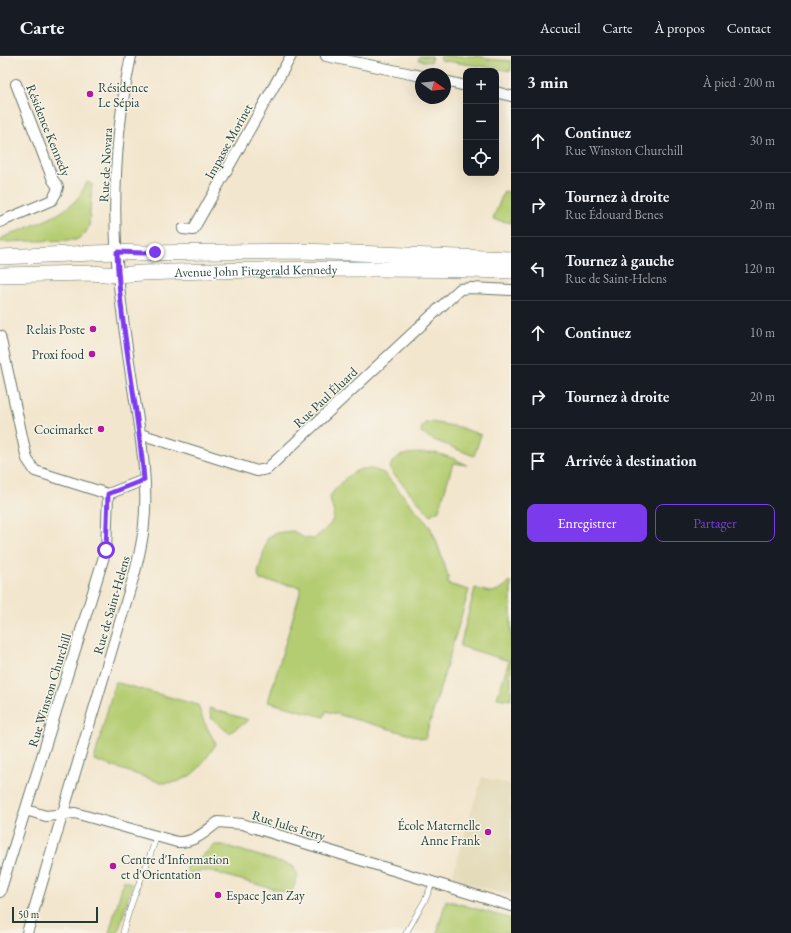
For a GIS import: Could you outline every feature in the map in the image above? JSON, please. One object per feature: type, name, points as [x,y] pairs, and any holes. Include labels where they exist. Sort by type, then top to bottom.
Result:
[{"type":"main road","name":"Avenue John Fitzgerald Kennedy","points":[[0,257],[117,252],[302,251],[511,259]]},
{"type":"main road","name":"Avenue John Fitzgerald Kennedy","points":[[0,275],[91,273],[118,275],[142,273],[342,268],[511,271]]},
{"type":"street","name":"Rue de Novara","points":[[118,275],[116,188],[119,134],[123,98],[131,56]]},
{"type":"street","name":"Impasse Morinet","points":[[183,229],[193,230],[291,56]]},
{"type":"street","points":[[326,56],[415,75]]},
{"type":"street","points":[[451,82],[463,85]]},
{"type":"street","name":"Résidence Kennedy","points":[[0,222],[52,200],[58,187],[53,180],[16,84]]},
{"type":"street","points":[[499,93],[511,96]]},
{"type":"street","name":"Rue de Saint-Helens","points":[[27,933],[129,594],[141,549],[144,523],[144,480],[140,434],[127,350],[118,275]]},
{"type":"street","name":"Rue Paul Éluard","points":[[140,434],[257,470],[267,469],[460,289],[471,288],[511,290]]},
{"type":"street","points":[[0,336],[27,459],[35,471],[108,494],[144,480]]},
{"type":"street","name":"Rue Winston Churchill","points":[[0,892],[106,550],[108,494]]},
{"type":"street","name":"Rue Jules Ferry","points":[[26,810],[46,816],[75,813],[156,837],[184,843],[191,841],[218,822],[242,824],[511,906]]},
{"type":"lane","points":[[122,933],[131,902],[151,857],[156,837]]},
{"type":"lane","points":[[406,933],[425,900],[433,882]]},
{"type":"lane","points":[[411,925],[413,933]]},
{"type":"shaded area","name":"École Maternelle Anne Frank","points":[[482,777],[511,785],[511,896],[451,879]]},
{"type":"green space","points":[[420,56],[432,56],[431,62],[418,60]]},
{"type":"green space","points":[[441,56],[480,56],[488,59],[511,61],[511,71],[499,68],[440,60]]},
{"type":"green space","points":[[87,182],[92,184],[89,226],[85,234],[76,240],[0,242],[0,239],[40,223],[68,208],[79,197]]},
{"type":"green space","points":[[504,191],[511,193],[511,223],[493,219]]},
{"type":"green space","points":[[431,422],[459,427],[481,435],[474,456],[434,440],[421,433],[422,426],[425,423]]},
{"type":"green space","points":[[415,453],[436,453],[455,459],[467,465],[453,463],[439,510],[430,515],[390,470],[392,463],[401,456]]},
{"type":"green space","points":[[361,469],[372,469],[384,473],[430,527],[448,576],[448,584],[469,590],[425,739],[326,711],[324,717],[268,702],[300,593],[300,587],[260,580],[258,574],[267,539],[275,533],[293,531],[304,538],[314,539],[332,522],[334,512],[329,498],[335,489],[351,474]]},
{"type":"green space","points":[[511,581],[511,700],[497,698],[509,661],[460,646],[475,588],[494,592],[498,591]]},
{"type":"green space","points":[[115,682],[198,705],[204,722],[216,744],[200,767],[191,775],[177,782],[162,783],[94,760]]},
{"type":"green space","points":[[209,708],[249,720],[229,733],[211,718]]},
{"type":"green space","points":[[215,845],[223,845],[293,866],[298,876],[291,894],[210,871],[188,873],[186,867],[195,862]]},
{"type":"green space","points":[[124,880],[132,884],[118,933],[109,933]]},
{"type":"green space","points":[[446,900],[511,919],[511,933],[437,933]]},
{"type":"place","name":"Résidence Le Sépia","points":[[90,94]]},
{"type":"place","name":"Relais Poste","points":[[93,329]]},
{"type":"place","name":"Proxi food","points":[[92,354]]},
{"type":"place","name":"Cocimarket","points":[[101,429]]},
{"type":"place","name":"École Maternelle Anne Frank","points":[[488,832]]},
{"type":"place","name":"Centre d'Information et d'Orientation","points":[[113,866]]},
{"type":"place","name":"Espace Jean Zay","points":[[218,895]]},
{"type":"route","points":[[106,550],[108,494],[144,480],[140,434],[127,350],[118,275],[117,252],[155,252]]}]
